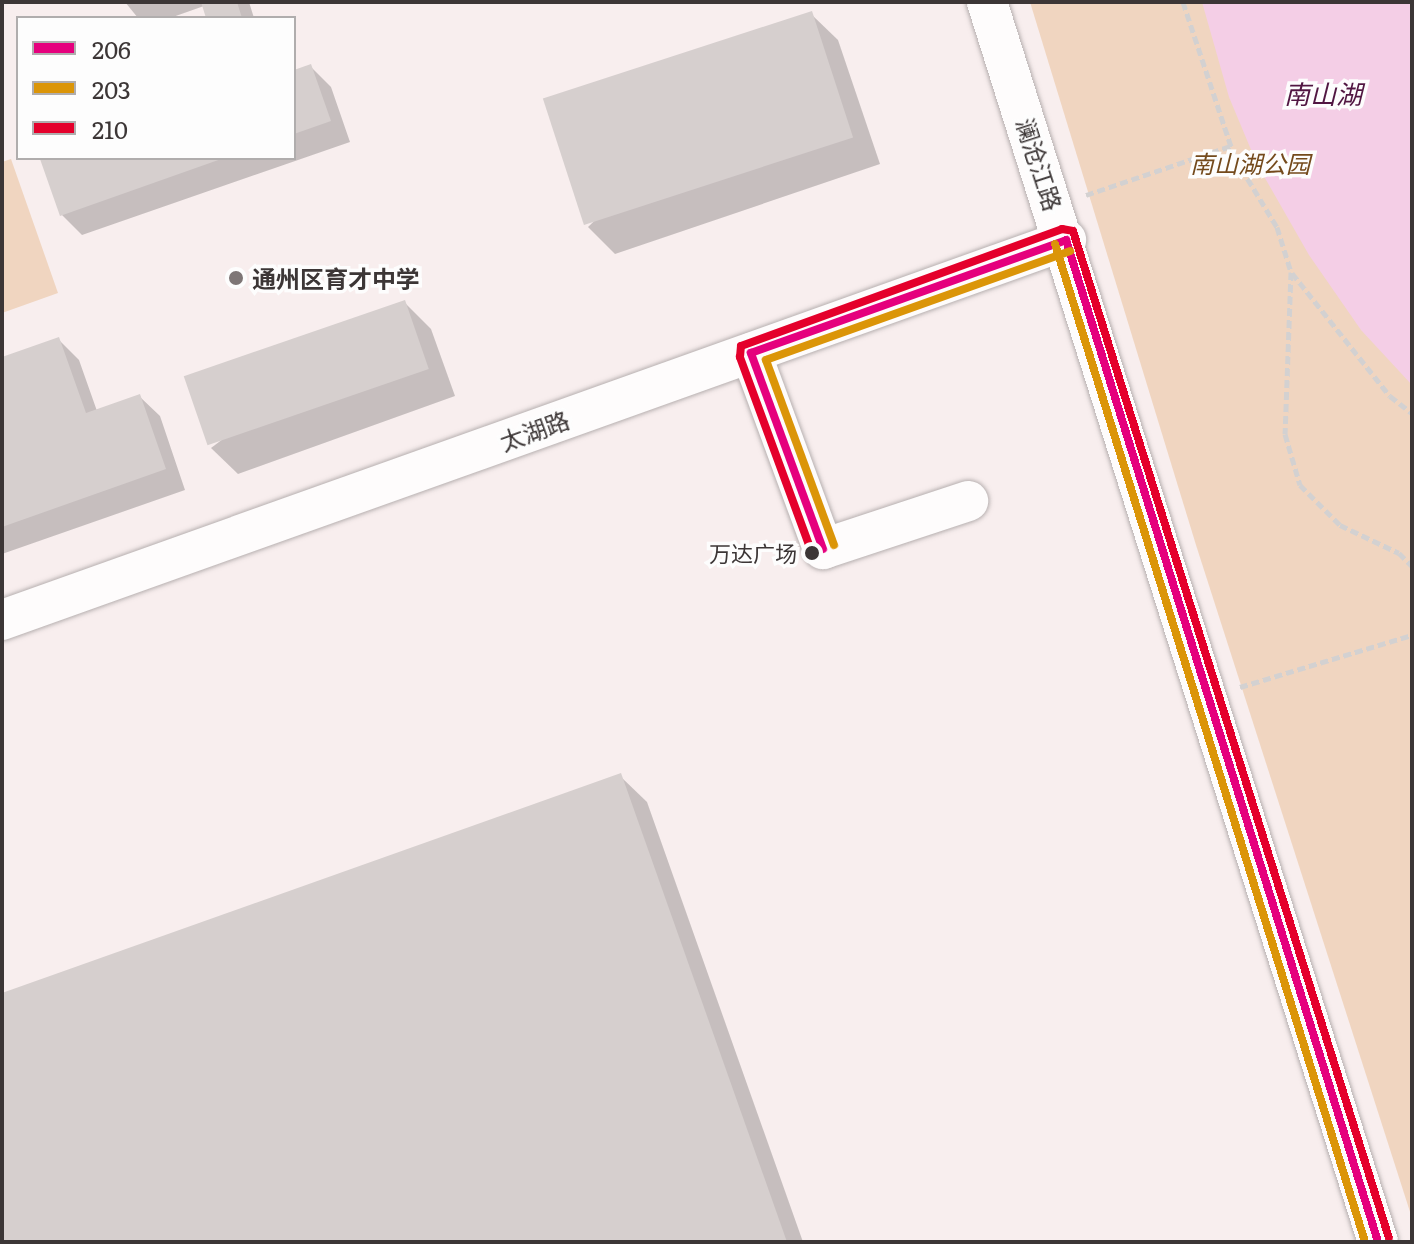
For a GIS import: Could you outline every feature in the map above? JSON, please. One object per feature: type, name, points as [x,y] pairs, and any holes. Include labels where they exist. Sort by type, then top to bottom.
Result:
[{"type":"street","name":"澜沧江路","points":[[987,2],[1060,223],[1378,1242]]},
{"type":"street","name":"太湖路","points":[[2,620],[751,353],[1060,223]]},
{"type":"street","points":[[751,353],[823,549],[968,501]]},
{"type":"path","points":[[1183,2],[1231,146],[1277,227],[1291,272],[1285,434],[1300,485],[1340,525],[1399,553],[1412,566]]},
{"type":"path","points":[[1060,223],[1231,146]]},
{"type":"path","points":[[1291,272],[1390,396],[1412,413]]},
{"type":"path","points":[[1208,697],[1412,635]]},
{"type":"green space","name":"南山湖公园","points":[[1030,2],[1412,2],[1412,1218],[1196,545]]},
{"type":"green space","points":[[11,159],[58,293],[2,313],[2,162]]},
{"type":"water","name":"南山湖","points":[[1202,2],[1412,2],[1412,385],[1361,330],[1309,255],[1257,164],[1229,97]]},
{"type":"building","points":[[201,2],[237,2],[241,16],[205,16]]},
{"type":"building","points":[[812,11],[853,137],[584,225],[543,98]]},
{"type":"building","points":[[311,64],[331,121],[296,133],[296,69]]},
{"type":"building","points":[[40,160],[218,160],[60,216]]},
{"type":"building","points":[[405,300],[429,369],[208,445],[184,376]]},
{"type":"building","points":[[59,337],[86,413],[140,394],[166,469],[2,527],[2,357]]},
{"type":"building","points":[[621,773],[787,1242],[2,1242],[2,993]]},
{"type":"transit line","name":"210","points":[[812,553],[740,357],[741,346],[1062,229],[1073,231],[1389,1238]]},
{"type":"transit line","name":"206","points":[[1066,240],[1378,1242]]},
{"type":"transit line","name":"206","points":[[823,549],[751,353],[1066,240]]},
{"type":"transit line","name":"203","points":[[1055,244],[1365,1242]]},
{"type":"transit line","name":"203","points":[[834,545],[766,360],[1070,251]]},
{"type":"place","name":"通州区育才中学","points":[[236,278]]},
{"type":"place","name":"万达广场","points":[[812,553]]}]
